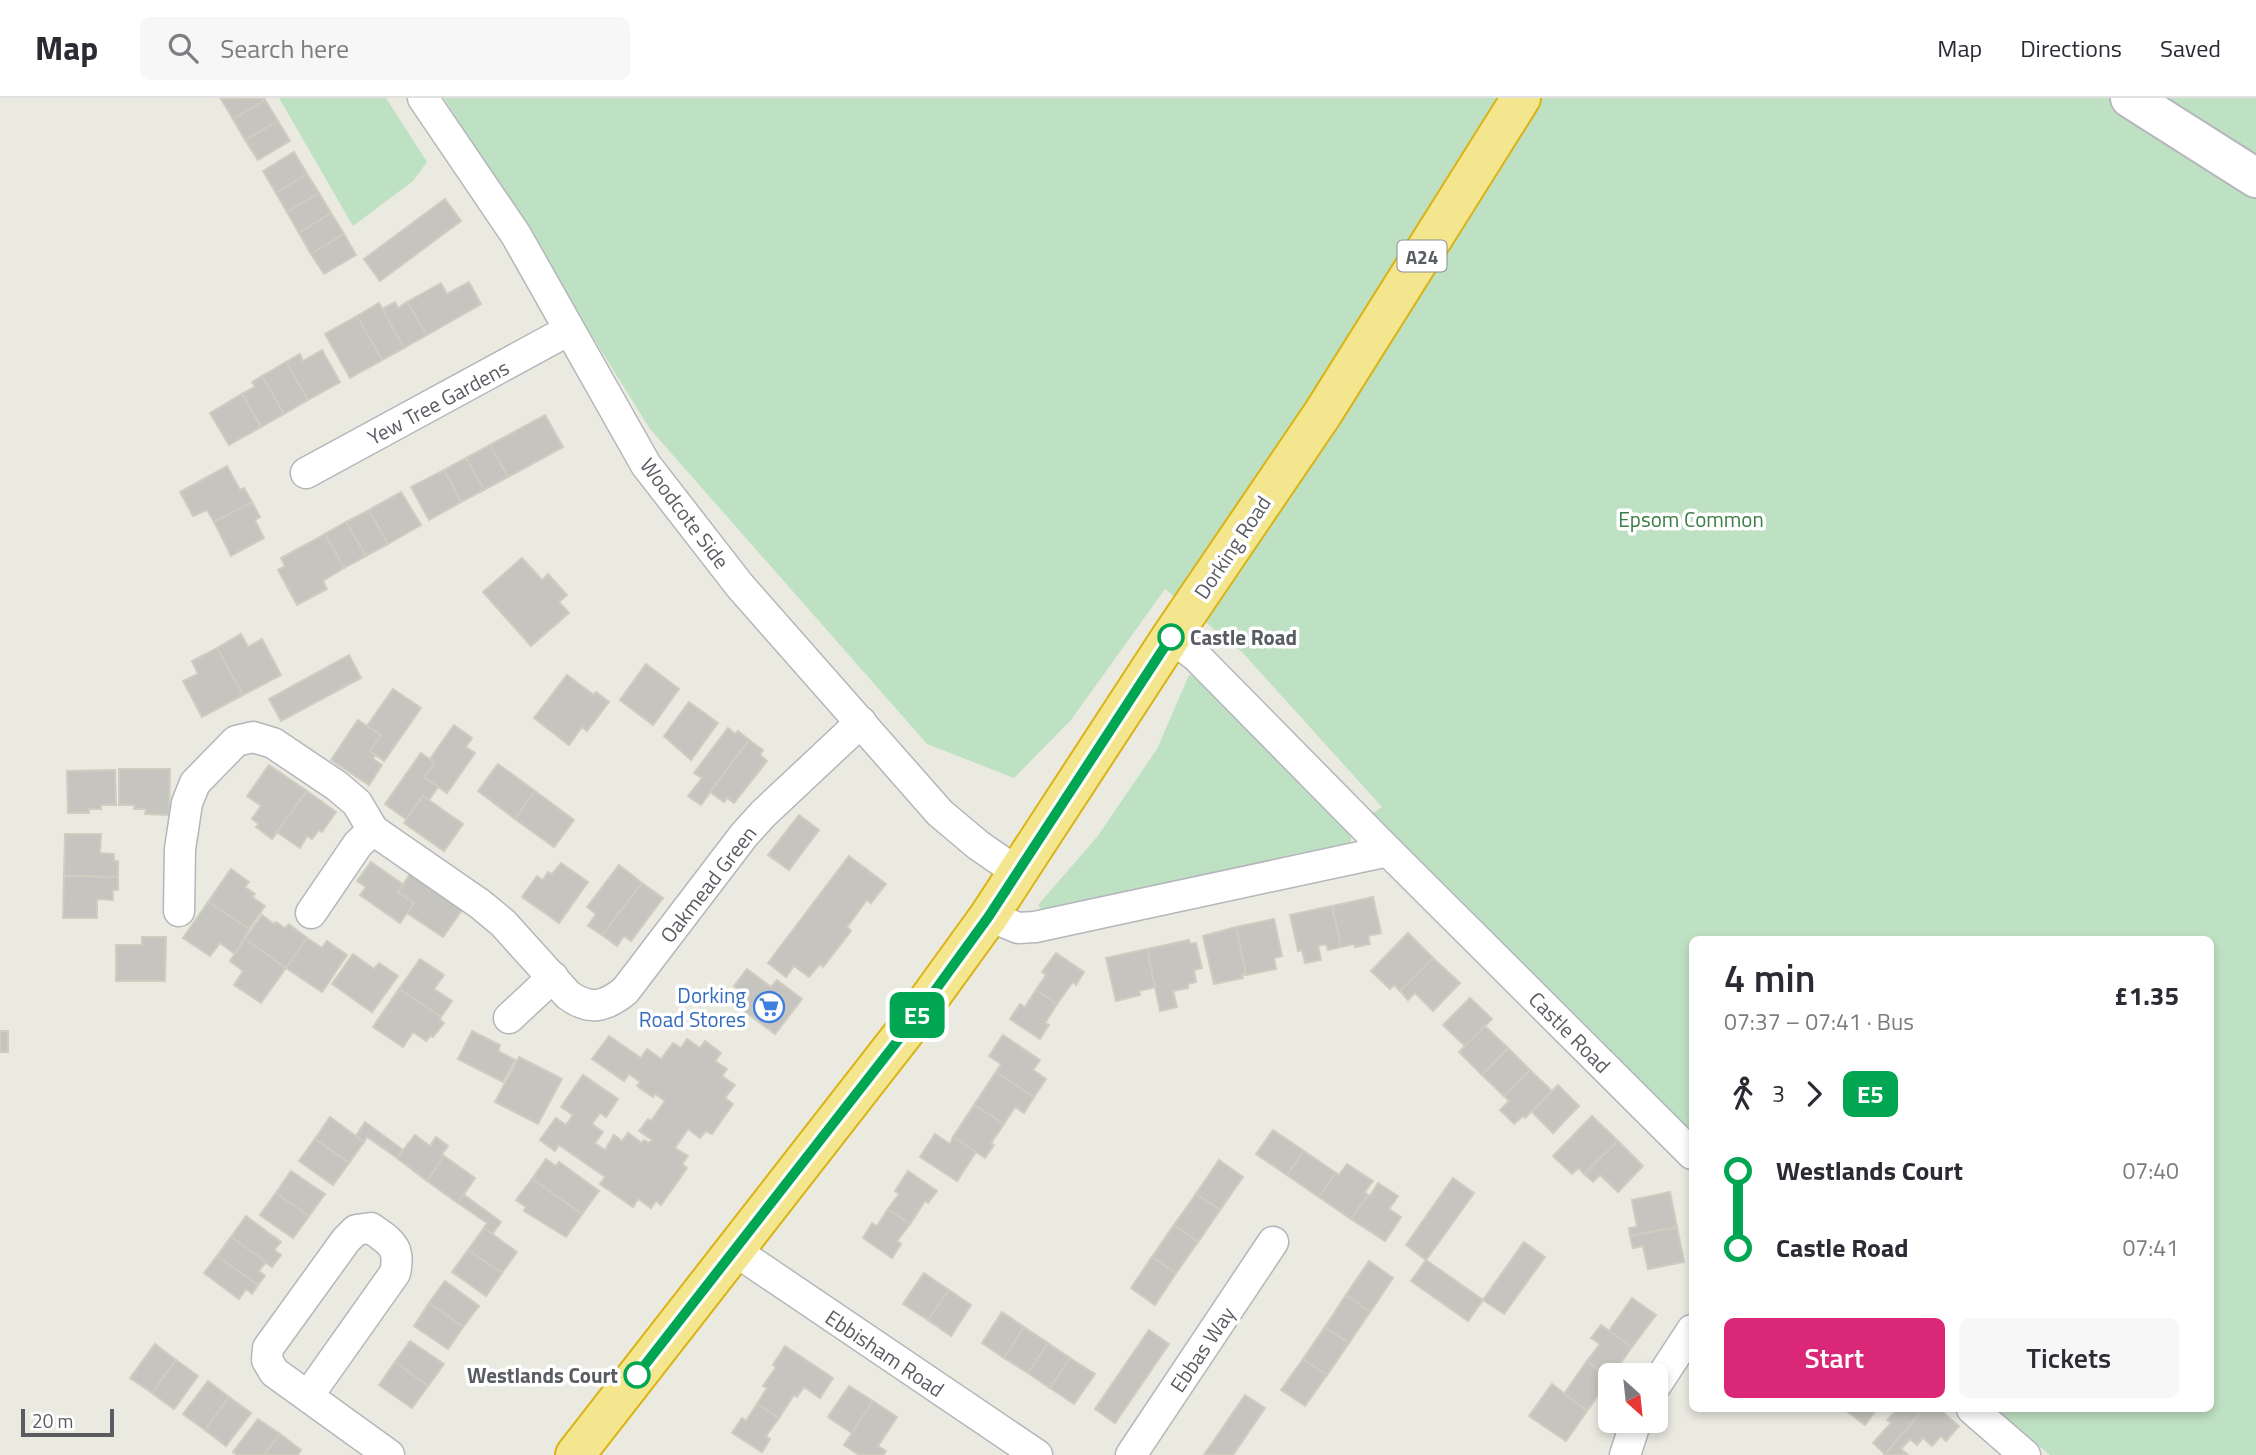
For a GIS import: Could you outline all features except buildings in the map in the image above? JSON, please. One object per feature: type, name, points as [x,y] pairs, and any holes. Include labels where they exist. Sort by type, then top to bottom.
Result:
[{"type":"highway","name":"Dorking Road","points":[[575,1455],[913,1021],[989,916],[1171,637],[1323,413],[1521,98]]},
{"type":"street","name":"Woodcote Side","points":[[423,98],[516,235],[646,465],[740,586],[940,813],[978,845],[1017,872]]},
{"type":"street","points":[[2130,98],[2256,178]]},
{"type":"street","name":"Yew Tree Gardens","points":[[306,473],[569,330]]},
{"type":"street","name":"Castle Road","points":[[1171,637],[1196,656],[1689,1151]]},
{"type":"street","name":"Oakmead Green","points":[[178,911],[180,849],[187,803],[195,783],[236,741],[253,737],[273,743],[337,786],[357,803],[373,830],[503,923],[568,995],[579,1003],[596,1005],[612,1001],[625,991],[744,835],[862,722]]},
{"type":"street","points":[[311,913],[358,844],[373,830]]},
{"type":"street","points":[[989,916],[1017,928],[1034,927],[1388,851]]},
{"type":"street","points":[[509,1018],[553,977]]},
{"type":"street","points":[[308,1396],[394,1273],[398,1259],[393,1244],[371,1228],[356,1230],[346,1240],[268,1348],[267,1360],[274,1372],[389,1455]]},
{"type":"street","name":"Ebbas Way","points":[[1131,1455],[1273,1242]]},
{"type":"street","name":"Ebbisham Road","points":[[734,1250],[1037,1455]]},
{"type":"street","points":[[1668,1367],[1689,1336]]},
{"type":"street","points":[[1975,1412],[2025,1455]]},
{"type":"street","points":[[1625,1455],[1632,1433]]},
{"type":"green space","points":[[279,98],[386,98],[427,162],[413,181],[353,226]]},
{"type":"green space","name":"Epsom Common","points":[[444,98],[2256,98],[2256,1455],[2050,1455],[1997,1412],[2214,1412],[2214,936],[1689,936],[1689,1136],[1367,817],[1382,807],[1242,652],[1165,589],[1071,720],[1014,778],[927,744],[650,429]]},
{"type":"green space","points":[[1189,675],[1202,677],[1352,832],[1350,848],[1043,912],[1038,905],[1097,837],[1157,749]]},
{"type":"bus line","name":"E5","points":[[637,1375],[913,1021],[989,916],[1171,637]]},
{"type":"place","name":"Castle Road","points":[[1171,637]]},
{"type":"place","name":"Dorking Road Stores","points":[[769,1007]]},
{"type":"place","name":"Westlands Court","points":[[637,1375]]}]
